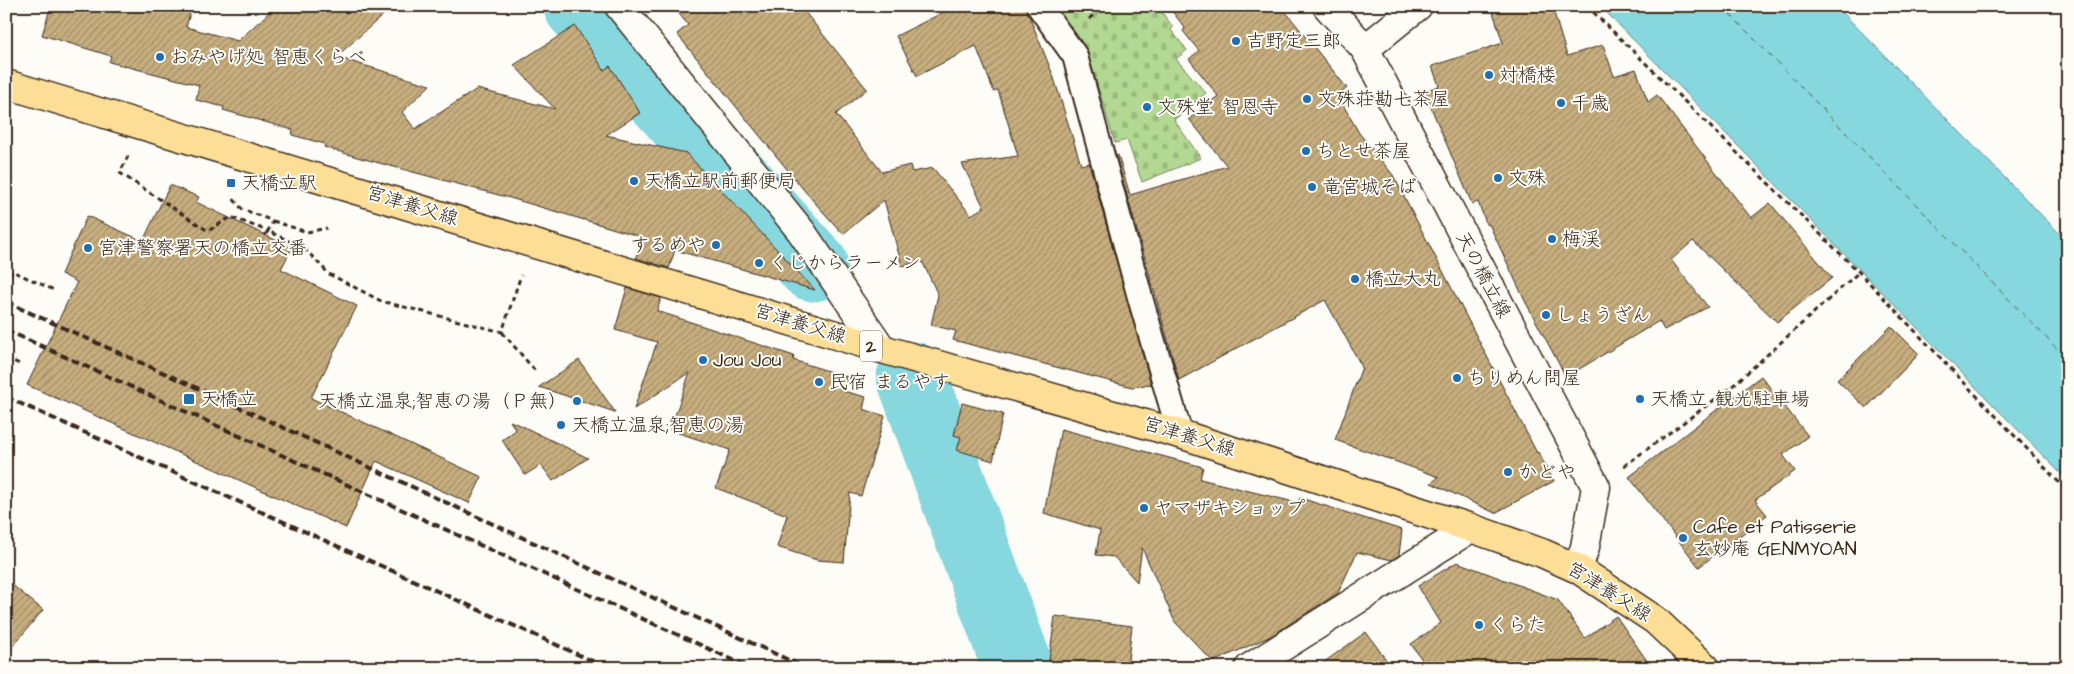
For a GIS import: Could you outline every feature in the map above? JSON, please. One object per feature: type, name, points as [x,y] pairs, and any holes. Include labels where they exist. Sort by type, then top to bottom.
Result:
[{"type":"main road","name":"宮津養父線","points":[[6,84],[882,349],[1180,434],[1471,528],[1542,553],[1578,569],[1655,620],[1706,668]]},
{"type":"street","points":[[618,6],[801,231],[882,349]]},
{"type":"street","name":"天の橋立線","points":[[1327,6],[1365,49],[1596,487]]},
{"type":"street","points":[[1365,49],[1418,6]]},
{"type":"street","points":[[1578,569],[1585,547],[1596,487]]},
{"type":"street","points":[[1249,668],[1471,528]]},
{"type":"lane","points":[[1038,6],[1075,56],[1141,301],[1180,434]]},
{"type":"path","points":[[1587,6],[1859,272],[2068,492]]},
{"type":"path","points":[[129,153],[120,173],[208,231],[231,217],[304,248],[329,274],[381,301],[502,332],[537,373]]},
{"type":"path","points":[[231,196],[242,209],[273,221],[307,232],[327,228]]},
{"type":"path","points":[[266,233],[273,221]]},
{"type":"path","points":[[6,284],[12,271],[54,290]]},
{"type":"path","points":[[1596,487],[1728,390],[1859,272]]},
{"type":"path","points":[[502,332],[522,274]]},
{"type":"path","points":[[6,358],[20,364]]},
{"type":"green space","name":"文殊堂 智恩寺","points":[[1052,6],[1165,6],[1160,10],[1173,27],[1171,30],[1187,50],[1176,59],[1206,93],[1174,120],[1201,158],[1142,182],[1127,140],[1115,143],[1087,51]]},
{"type":"water","points":[[1600,6],[1836,6],[2068,242],[2068,481]]},
{"type":"building","points":[[51,6],[192,6],[186,27],[238,41],[276,6],[393,6],[336,57],[430,85],[402,112],[415,129],[477,89],[555,109],[514,65],[575,26],[604,70],[610,66],[640,113],[606,135],[686,153],[815,290],[675,250],[669,268],[636,258],[642,237],[510,198],[324,147],[325,144],[292,135],[293,130],[223,110],[224,107],[196,100],[199,85],[109,62],[111,56],[42,35]]},
{"type":"building","points":[[673,6],[800,6],[867,89],[836,114],[882,172],[910,165],[912,172],[933,168],[971,215],[984,207],[962,164],[1018,156],[998,90],[994,92],[976,46],[917,76],[896,36],[956,6],[1025,6],[1053,75],[1081,165],[1089,163],[1151,384],[1132,387],[953,340],[956,331],[931,325],[938,295],[922,261],[902,266],[884,200],[843,234],[808,195],[677,34],[688,25]]},
{"type":"building","points":[[1168,6],[1281,6],[1347,88],[1338,96],[1359,133],[1393,175],[1537,453],[1554,481],[1495,513],[1431,483],[1439,477],[1335,440],[1362,367],[1325,300],[1179,380],[1116,156],[1118,155],[1130,195],[1227,166],[1189,119],[1218,96],[1189,59],[1199,51],[1183,31],[1185,28]]},
{"type":"building","points":[[1491,6],[1552,6],[1567,56],[1603,45],[1614,76],[1636,69],[1648,102],[1657,95],[1751,218],[1770,203],[1832,278],[1777,322],[1693,241],[1671,260],[1708,307],[1664,330],[1659,321],[1566,377],[1525,301],[1489,224],[1487,225],[1478,202],[1472,204],[1424,91],[1439,86],[1432,66],[1503,43]]},
{"type":"building","points":[[170,185],[199,197],[196,202],[292,248],[281,269],[357,306],[311,398],[482,477],[469,503],[376,461],[346,528],[27,385],[77,282],[61,274],[87,216],[143,241]]},
{"type":"building","points":[[627,288],[661,298],[657,311],[794,356],[793,360],[847,377],[843,391],[866,397],[863,409],[885,416],[861,496],[850,493],[844,562],[817,560],[777,547],[787,515],[716,488],[730,450],[670,430],[690,372],[634,409],[657,342],[615,330]]},
{"type":"building","points":[[1891,326],[1919,354],[1866,408],[1837,380]]},
{"type":"building","points":[[579,360],[615,412],[539,387]]},
{"type":"building","points":[[1761,376],[1808,436],[1783,455],[1795,471],[1755,500],[1767,515],[1699,567],[1629,477]]},
{"type":"building","points":[[962,403],[1003,414],[993,461],[957,450],[961,437],[954,435]]},
{"type":"building","points":[[510,421],[588,458],[553,481],[541,465],[525,475],[502,440],[516,430]]},
{"type":"building","points":[[1061,429],[1203,467],[1200,479],[1298,503],[1300,498],[1402,530],[1399,555],[1392,560],[1357,552],[1338,593],[1271,636],[1213,662],[1175,622],[1142,548],[1137,582],[1114,557],[1096,555],[1100,530],[1044,513]]},
{"type":"building","points":[[1457,562],[1558,600],[1585,638],[1616,616],[1652,668],[1428,668],[1411,644],[1441,623],[1418,586]]},
{"type":"building","points":[[6,580],[43,610],[6,654]]},
{"type":"building","points":[[1055,616],[1132,626],[1127,668],[1100,668],[1049,661]]},
{"type":"building","points":[[1366,632],[1392,668],[1316,668]]},
{"type":"waterway","points":[[579,6],[813,266]]},
{"type":"waterway","points":[[912,377],[1018,668]]},
{"type":"ferry route","points":[[1722,6],[2068,360]]},
{"type":"railway","points":[[6,302],[806,668]]},
{"type":"railway","points":[[6,330],[751,668]]},
{"type":"railway","points":[[6,397],[608,668]]},
{"type":"place","name":"吉野定三郎","points":[[1236,41]]},
{"type":"place","name":"おみやげ処 智恵くらべ","points":[[160,57]]},
{"type":"place","name":"対橋楼","points":[[1489,75]]},
{"type":"place","name":"文殊荘勘七茶屋","points":[[1307,99]]},
{"type":"place","name":"千歳","points":[[1561,103]]},
{"type":"place","name":"文殊堂 智恩寺","points":[[1147,107]]},
{"type":"place","name":"ちとせ茶屋","points":[[1306,151]]},
{"type":"place","name":"文殊","points":[[1498,178]]},
{"type":"place","name":"天橋立駅前郵便局","points":[[634,181]]},
{"type":"place","name":"天橋立駅","points":[[231,183]]},
{"type":"place","name":"竜宮城そば","points":[[1312,187]]},
{"type":"place","name":"梅渓","points":[[1552,239]]},
{"type":"place","name":"するめや","points":[[716,245]]},
{"type":"place","name":"宮津警察署天の橋立交番","points":[[88,248]]},
{"type":"place","name":"くじからラーメン","points":[[759,263]]},
{"type":"place","name":"橋立大丸","points":[[1355,279]]},
{"type":"place","name":"しょうざん","points":[[1546,315]]},
{"type":"place","name":"Jou Jou","points":[[703,360]]},
{"type":"place","name":"ちりめん問屋","points":[[1457,378]]},
{"type":"place","name":"民宿 まるやす","points":[[819,382]]},
{"type":"place","name":"天橋立","points":[[189,399]]},
{"type":"place","name":"天橋立 観光駐車場","points":[[1640,399]]},
{"type":"place","name":"天橋立温泉;智恵の湯（Ｐ無）","points":[[577,401]]},
{"type":"place","name":"天橋立温泉;智恵の湯","points":[[561,425]]},
{"type":"place","name":"かどや","points":[[1508,472]]},
{"type":"place","name":"ヤマザキショップ","points":[[1144,508]]},
{"type":"place","name":"Cafe et Patisserie 玄妙庵 GENMYOAN","points":[[1683,538]]},
{"type":"place","name":"くらた","points":[[1479,625]]}]
